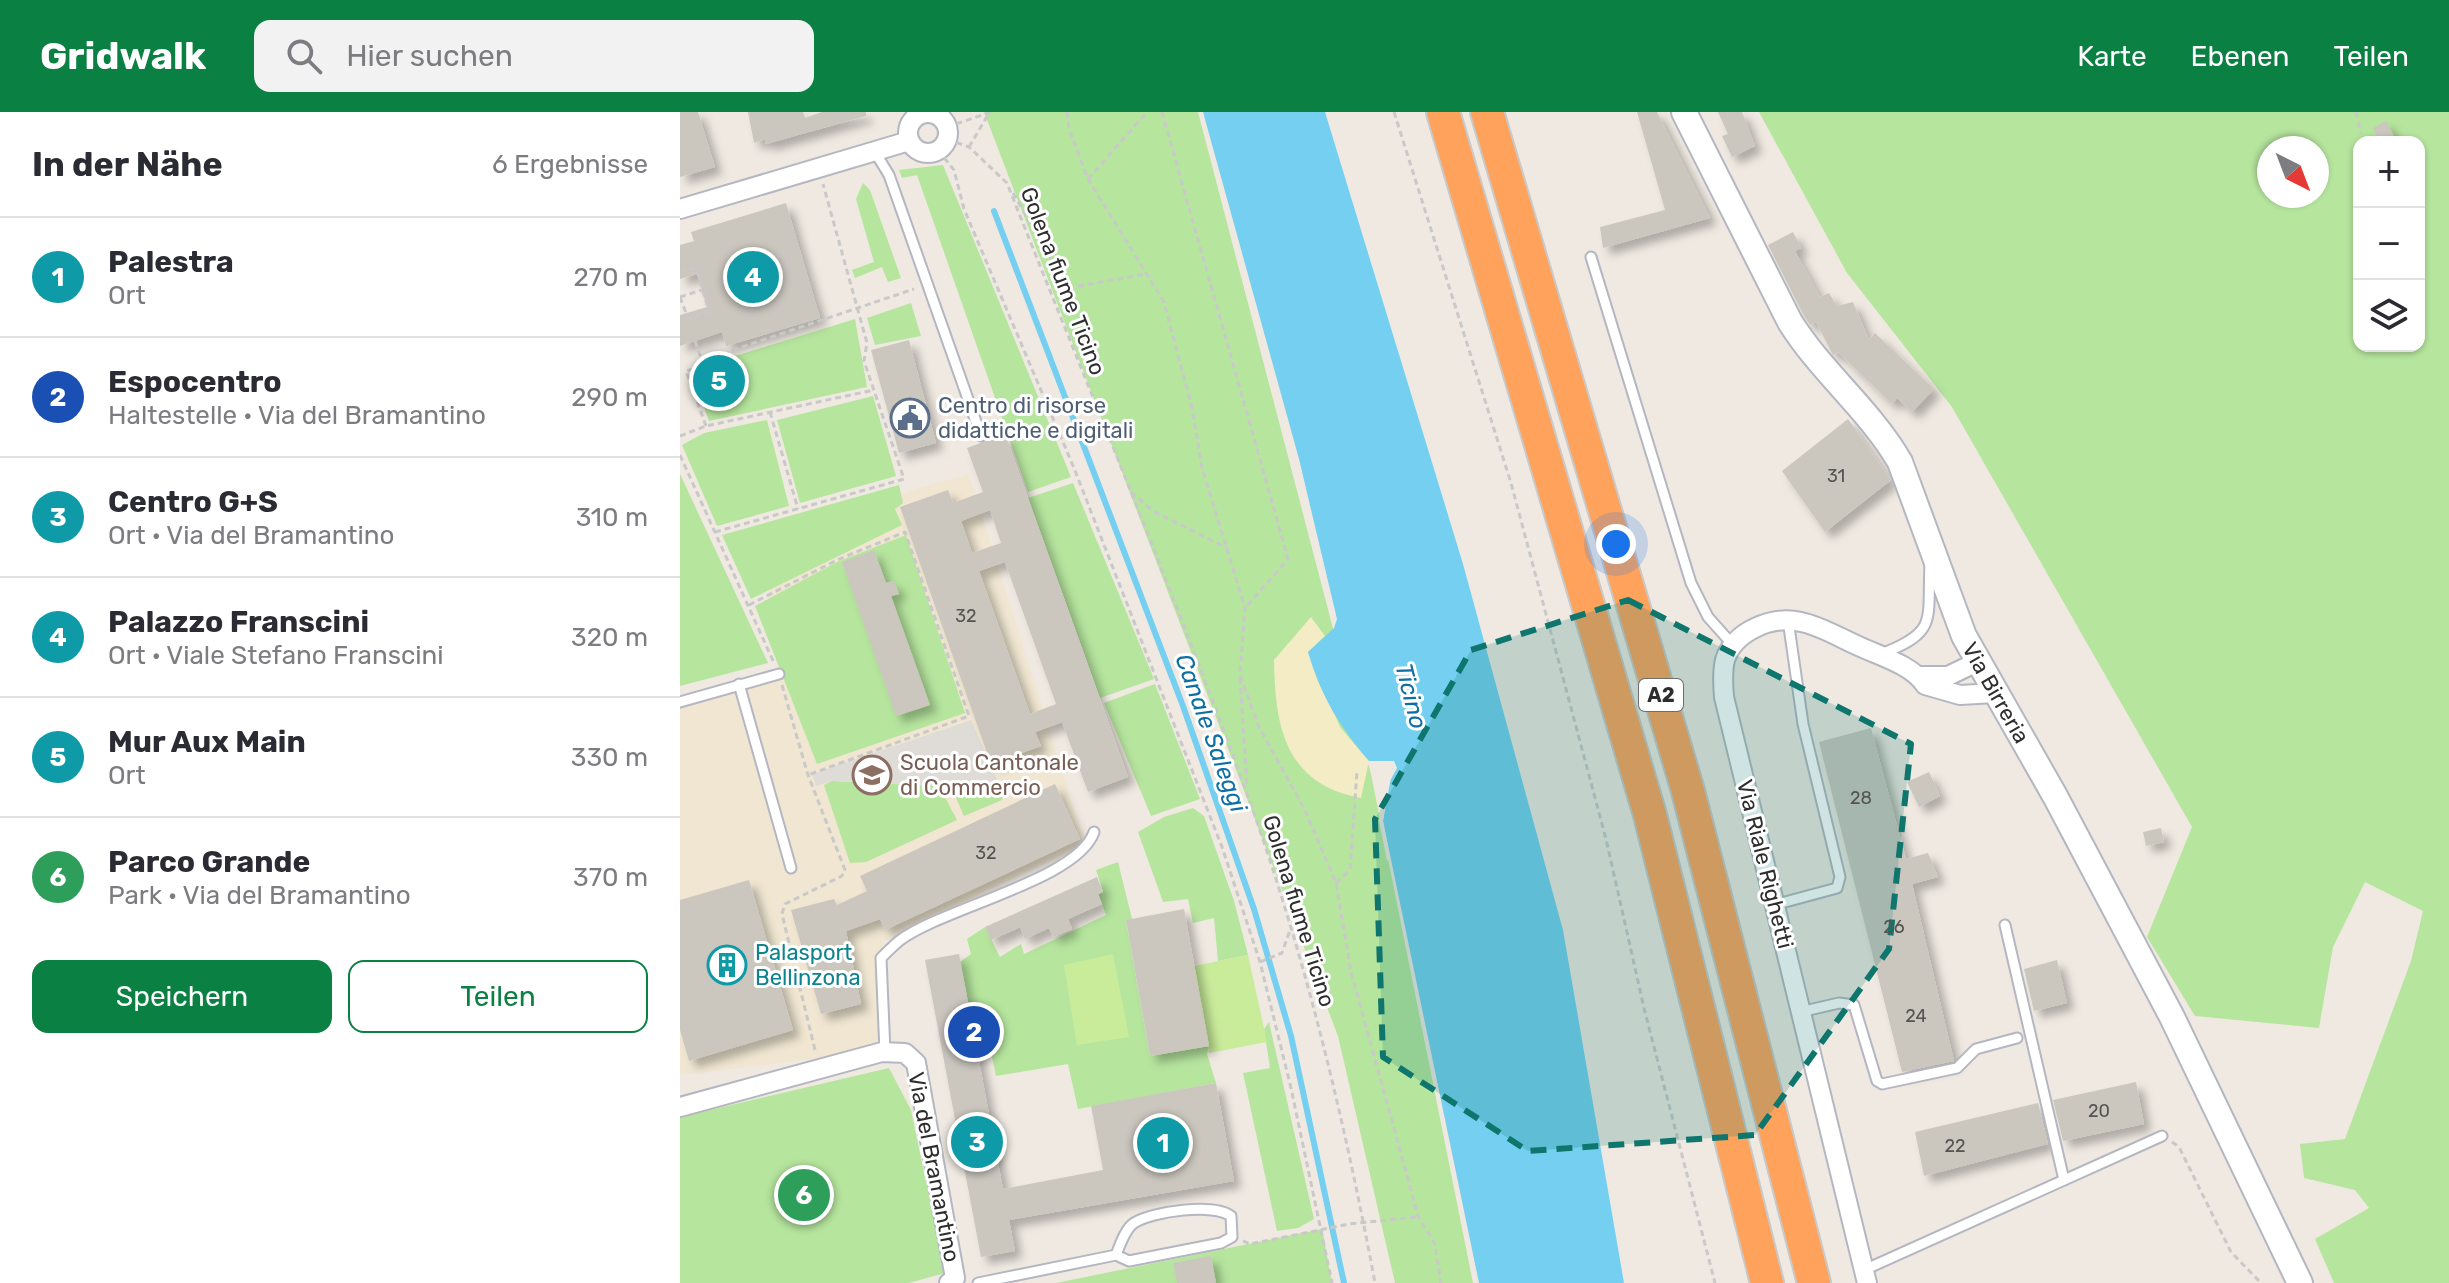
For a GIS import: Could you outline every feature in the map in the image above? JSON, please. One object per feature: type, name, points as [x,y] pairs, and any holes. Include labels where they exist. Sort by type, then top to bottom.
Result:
[{"type":"highway","name":"A2","points":[[1443,112],[1646,800],[1767,1283]]},
{"type":"highway","name":"A2","points":[[1487,112],[1684,776],[1746,1007],[1814,1283]]},
{"type":"street","name":"Via Birreria","points":[[1684,112],[1795,329],[1885,437],[1896,455],[1913,492],[1953,609],[1977,662],[2055,796],[2172,1017],[2300,1283]]},
{"type":"street","points":[[927,113],[943,126],[919,151],[909,141],[908,129],[915,118],[927,113]]},
{"type":"street","points":[[680,209],[909,141]]},
{"type":"street","points":[[1733,645],[1762,625],[1788,620],[1805,622],[1919,676],[1948,676],[1977,662]]},
{"type":"street","name":"Via Riale Righetti","points":[[1733,645],[1723,668],[1724,697],[1866,1276]]},
{"type":"street","points":[[1919,676],[1925,685],[1960,695],[1995,693]]},
{"type":"street","name":"Via del Bramantino","points":[[680,1107],[885,1052],[905,1053],[916,1063],[952,1281]]},
{"type":"lane","points":[[875,152],[889,175],[981,436]]},
{"type":"lane","points":[[1591,257],[1691,583],[1708,617],[1733,645]]},
{"type":"lane","points":[[1878,655],[1912,642],[1925,628],[1930,547]]},
{"type":"lane","points":[[1774,905],[1837,888],[1840,877],[1803,724],[1788,620]]},
{"type":"lane","points":[[680,702],[779,674]]},
{"type":"lane","points":[[739,684],[791,868]]},
{"type":"lane","points":[[885,1052],[881,958],[900,940],[932,923],[1062,866],[1090,846],[1094,832]]},
{"type":"lane","points":[[2005,925],[2064,1180]]},
{"type":"lane","points":[[1800,1012],[1839,1003],[1854,1005],[1877,1081],[1882,1084],[1957,1068],[1976,1049],[2017,1038]]},
{"type":"lane","points":[[1866,1276],[2162,1136]]},
{"type":"lane","points":[[952,1281],[976,1283],[1116,1255],[1129,1261],[1221,1243],[1232,1237],[1231,1216],[1223,1210],[1208,1208],[1146,1217],[1132,1224],[1116,1255]]},
{"type":"path","points":[[990,112],[943,126],[964,209],[1091,510],[1222,847],[1262,961],[1325,1229],[1332,1283]]},
{"type":"path","points":[[969,147],[990,112]]},
{"type":"path","points":[[1067,112],[1069,129],[1088,179],[1168,316],[1192,408],[1202,468],[1245,608],[1240,675],[1247,793]]},
{"type":"path","points":[[1088,179],[1147,112]]},
{"type":"path","points":[[1162,112],[1288,559],[1245,608]]},
{"type":"path","points":[[1394,112],[1511,483],[1606,839],[1644,1008],[1715,1283]]},
{"type":"path","points":[[2356,112],[2361,134]]},
{"type":"path","name":"Golena fiume Ticino","points":[[943,126],[1007,183],[1247,793],[1290,930],[1345,1132],[1375,1283]]},
{"type":"path","points":[[714,533],[904,479],[864,361],[867,343],[859,308],[819,168]]},
{"type":"path","points":[[1007,183],[1068,288],[1146,274]]},
{"type":"path","points":[[773,257],[784,253],[788,267]]},
{"type":"path","points":[[680,272],[702,269]]},
{"type":"path","points":[[680,321],[709,311],[697,270]]},
{"type":"path","points":[[706,426],[686,371],[929,284]]},
{"type":"path","points":[[686,313],[680,297],[702,290]]},
{"type":"path","points":[[695,341],[701,358],[722,352],[725,356]]},
{"type":"path","points":[[680,436],[706,426],[874,390]]},
{"type":"path","points":[[770,412],[798,509]]},
{"type":"path","points":[[1128,490],[1153,511],[1227,548]]},
{"type":"path","points":[[749,605],[837,560],[905,532],[969,716],[808,775]]},
{"type":"path","points":[[1240,675],[1259,727],[1305,810],[1336,883],[1351,972],[1418,1216],[1435,1244],[1441,1283]]},
{"type":"path","points":[[1336,883],[1350,870],[1357,772]]},
{"type":"path","points":[[820,1069],[782,914],[785,904],[798,895],[844,874]]},
{"type":"path","points":[[1262,961],[1282,953],[1290,930]]},
{"type":"path","points":[[2162,1136],[2179,1147],[2231,1252],[2261,1283]]},
{"type":"path","points":[[1232,1237],[1250,1244],[1340,1226],[1418,1216]]},
{"type":"highlighted area","points":[[1628,600],[1911,744],[1889,949],[1755,1135],[1528,1151],[1383,1057],[1375,819],[1471,650]]},
{"type":"shaded area","name":"Scuola Cantonale di Commercio","points":[[969,474],[1085,844],[882,942],[889,1050],[680,1075],[680,706],[783,678],[759,534]]},
{"type":"shaded area","points":[[971,720],[1001,789],[832,781],[816,786],[812,774]]},
{"type":"green space","points":[[984,112],[1198,112],[1371,774],[1473,1283],[1395,1283],[1338,1036]]},
{"type":"green space","points":[[1759,112],[2449,112],[2449,1283],[2334,1283],[2315,1239],[2369,1208],[2355,1190],[2304,1178],[2300,1144],[2345,1139],[2411,961],[2423,911],[2365,882],[2333,947],[2319,1028],[2195,1016],[2147,937],[2192,827],[1952,407],[1847,273]]},
{"type":"green space","points":[[943,165],[1071,477],[1028,492],[917,175],[902,178],[899,170]]},
{"type":"green space","points":[[863,183],[870,190],[901,278],[888,282],[882,267],[855,278],[852,270],[874,262],[856,199]]},
{"type":"green space","points":[[911,303],[921,336],[875,345],[867,318]]},
{"type":"green space","points":[[855,319],[867,387],[709,421],[693,376],[727,364],[732,357]]},
{"type":"green space","points":[[873,396],[896,476],[800,503],[777,420]]},
{"type":"green space","points":[[767,420],[789,506],[717,526],[682,445],[704,433]]},
{"type":"green space","points":[[680,474],[768,663],[680,686]]},
{"type":"green space","points":[[1073,483],[1154,679],[1100,698],[1028,498]]},
{"type":"green space","points":[[899,485],[903,503],[895,509],[902,525],[751,599],[722,535]]},
{"type":"green space","points":[[906,535],[965,713],[817,764],[755,606],[837,562]]},
{"type":"green space","points":[[1155,684],[1200,799],[1151,816],[1104,703]]},
{"type":"green space","points":[[832,781],[939,786],[957,820],[866,862],[850,863],[824,785]]},
{"type":"green space","points":[[951,786],[1001,789],[1004,793],[1002,800],[964,816]]},
{"type":"green space","points":[[1193,808],[1204,816],[1234,901],[1248,955],[1218,961],[1214,918],[1193,923],[1188,899],[1163,902],[1138,832],[1164,817]]},
{"type":"green space","points":[[1118,862],[1132,919],[1126,921],[1150,1056],[1209,1046],[1207,1054],[1216,1083],[1078,1109],[1068,1064],[996,1076],[983,1014],[971,1018],[960,962],[971,954],[967,939],[985,927],[1000,957],[1021,944],[1024,954],[1106,915],[1098,894],[1103,891],[1096,870]]},
{"type":"green space","points":[[1113,954],[1129,1037],[1077,1045],[1064,965]]},
{"type":"green space","points":[[1248,955],[1267,1042],[1209,1053],[1194,966]]},
{"type":"green space","points":[[1269,1022],[1314,1219],[1298,1228],[1277,1231],[1243,1073],[1270,1068],[1264,1029]]},
{"type":"green space","points":[[889,1068],[911,1110],[945,1273],[909,1283],[680,1283],[680,1117]]},
{"type":"green space","points":[[1322,1229],[1332,1283],[1056,1283]]},
{"type":"sand","points":[[1311,617],[1325,636],[1308,652],[1340,727],[1369,761],[1361,798],[1335,791],[1315,780],[1300,766],[1289,749],[1282,729],[1277,708],[1274,660]]},
{"type":"water","name":"Ticino","points":[[1203,112],[1325,112],[1463,564],[1563,930],[1624,1283],[1479,1283],[1383,821],[1394,761],[1369,761],[1358,748],[1325,697],[1308,652],[1334,628],[1337,619],[1299,459]]},
{"type":"pier","points":[[1369,761],[1394,761],[1397,768],[1389,783],[1383,821],[1390,858],[1387,861],[1379,820],[1385,782],[1393,768],[1368,765]]},
{"type":"building","points":[[680,112],[698,112],[715,167],[680,177]]},
{"type":"building","points":[[748,112],[803,112],[805,118],[822,112],[866,112],[866,116],[766,144],[765,139],[754,143]]},
{"type":"building","points":[[1637,112],[1657,112],[1710,218],[1603,248],[1600,227],[1665,210]]},
{"type":"building","points":[[1718,112],[1742,112],[1755,146],[1732,157],[1722,136],[1728,134]]},
{"type":"building","points":[[2386,121],[2394,136],[2377,136],[2373,128]]},
{"type":"building","points":[[786,203],[820,318],[726,346],[722,332],[680,346],[680,315],[707,307],[697,274],[680,279],[680,245],[694,241],[691,232]]},
{"type":"building","points":[[1793,232],[1801,248],[1795,251],[1820,297],[1829,293],[1837,306],[1853,302],[1869,340],[1875,333],[1934,389],[1912,412],[1897,398],[1892,404],[1838,352],[1833,355],[1816,322],[1810,325],[1768,245]]},
{"type":"building","points":[[909,340],[936,443],[899,453],[871,350]]},
{"type":"building","points":[[1848,419],[1891,480],[1825,532],[1782,471]]},
{"type":"building","points":[[1005,434],[1128,777],[1088,792],[1062,722],[1035,732],[1041,746],[991,764],[900,507],[948,490],[953,503],[983,492],[967,448]],"holes":[[[990,510],[1001,543],[972,553],[961,521]],[[1005,562],[1056,704],[1030,714],[979,571]]]},
{"type":"building","points":[[874,550],[886,583],[894,581],[899,594],[891,596],[930,705],[896,716],[842,562]]},
{"type":"building","points":[[1871,728],[1906,859],[1928,853],[1938,877],[1912,884],[1954,1061],[1902,1072],[1819,742]]},
{"type":"building","points":[[1929,772],[1940,796],[1919,807],[1907,782]]},
{"type":"building","points":[[1055,784],[1080,839],[885,930],[880,919],[846,931],[861,1004],[821,1014],[791,910],[834,899],[837,905],[867,891],[860,876]]},
{"type":"building","points":[[2161,828],[2164,842],[2146,846],[2143,832]]},
{"type":"building","points":[[1097,877],[1103,892],[1098,894],[1102,904],[1068,919],[1072,929],[1053,937],[1049,928],[1025,939],[1020,927],[991,940],[985,927]]},
{"type":"building","name":"Palasport Bellinzona","points":[[749,880],[793,1030],[689,1061],[680,1030],[680,900]]},
{"type":"building","points":[[1184,909],[1209,1046],[1150,1056],[1126,920]]},
{"type":"building","points":[[959,954],[1003,1189],[1103,1170],[1091,1106],[1216,1083],[1234,1181],[1009,1220],[1015,1251],[981,1257],[925,960]]},
{"type":"building","points":[[2057,960],[2067,1003],[2034,1011],[2024,969]]},
{"type":"building","points":[[2136,1082],[2144,1124],[2063,1141],[2053,1100]]},
{"type":"building","points":[[2038,1103],[2048,1144],[1924,1176],[1915,1132]]},
{"type":"building","points":[[1211,1256],[1216,1283],[1177,1283],[1173,1263]]},
{"type":"waterway","name":"Canale Saleggi","points":[[994,211],[1183,706],[1254,909],[1291,1036],[1344,1283]]},
{"type":"place","name":"Palazzo Franscini","points":[[753,277]]},
{"type":"place","name":"Mur Aux Main","points":[[719,381]]},
{"type":"place","name":"Centro di risorse didattiche e digitali","points":[[910,418]]},
{"type":"place","name":"Scuola Cantonale di Commercio","points":[[872,775]]},
{"type":"place","name":"Palasport Bellinzona","points":[[727,965]]},
{"type":"place","name":"Espocentro","points":[[974,1032]]},
{"type":"place","name":"Centro G+S","points":[[977,1142]]},
{"type":"place","name":"Palestra","points":[[1163,1143]]},
{"type":"place","name":"Parco Grande","points":[[804,1195]]}]
